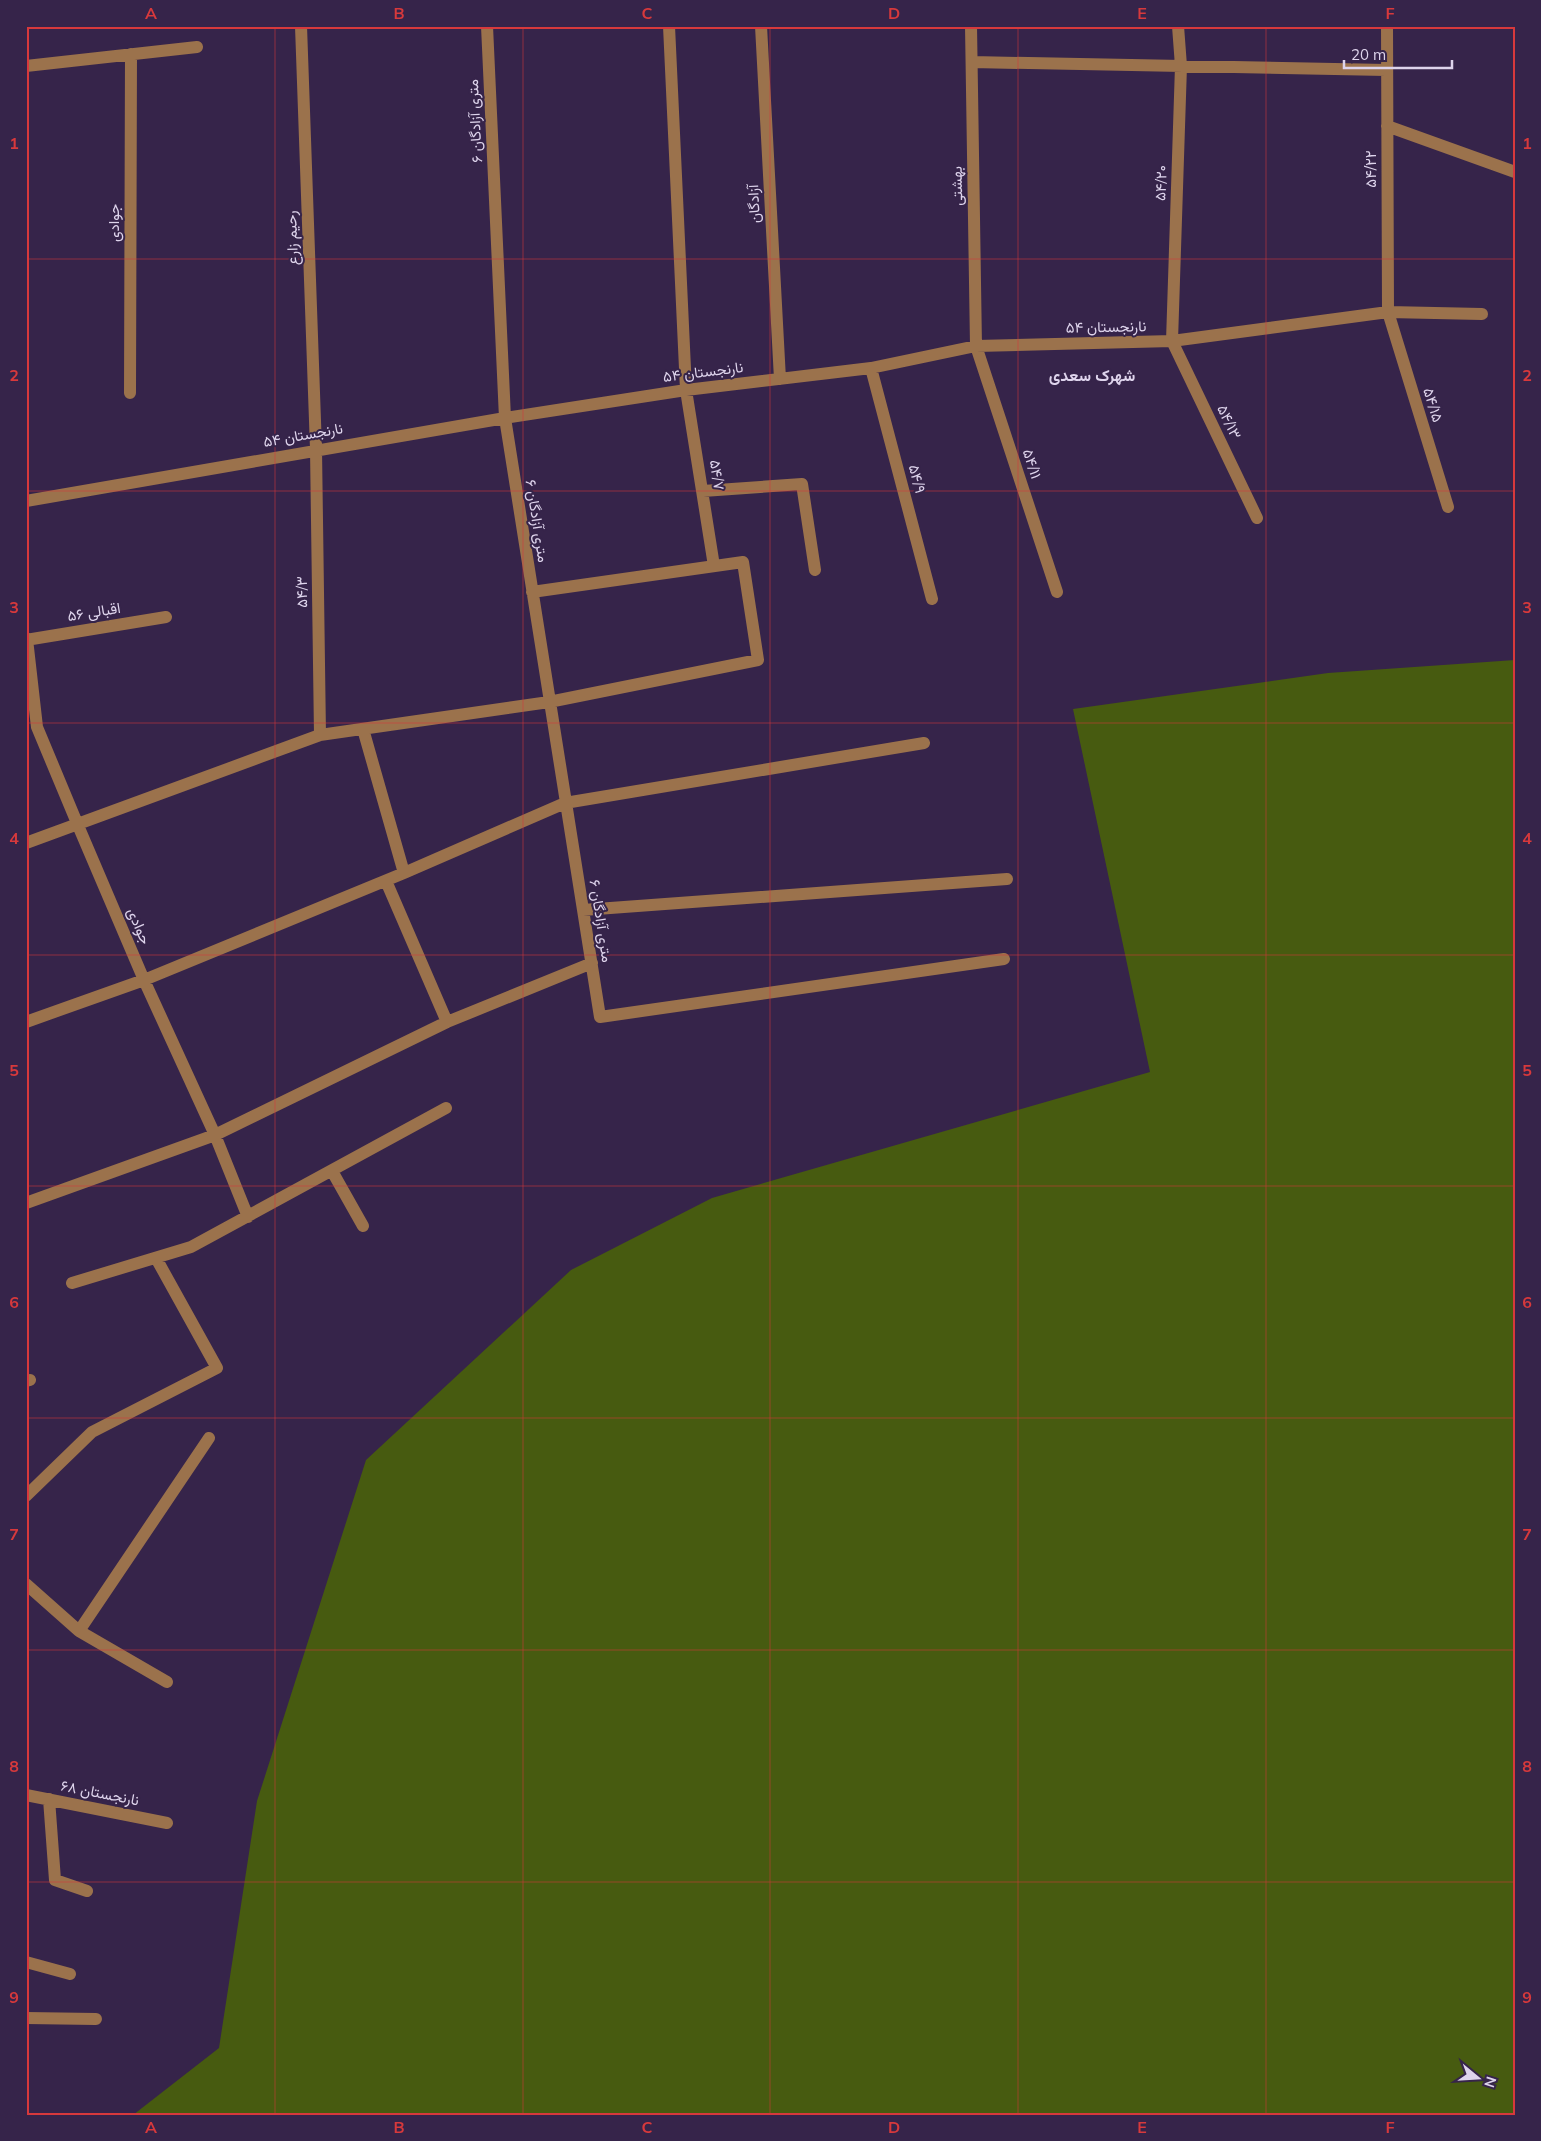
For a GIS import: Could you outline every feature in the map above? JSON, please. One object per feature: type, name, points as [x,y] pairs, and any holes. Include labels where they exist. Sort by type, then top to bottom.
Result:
[{"type":"street","name":"رحیم زارع","points":[[301,26],[316,449]]},
{"type":"street","name":"۶ متری آزادگان","points":[[486,26],[505,418],[600,1017],[1004,959]]},
{"type":"street","name":"۵۴/۷","points":[[668,26],[686,390],[714,566]]},
{"type":"street","name":"آزادگان","points":[[761,26],[780,379]]},
{"type":"street","name":"بهشتی","points":[[971,26],[976,346]]},
{"type":"street","name":"۵۴/۲۰","points":[[1172,341],[1181,66],[1178,26]]},
{"type":"street","name":"۵۴/۲۲","points":[[1387,26],[1388,312]]},
{"type":"street","points":[[26,66],[197,47]]},
{"type":"street","name":"جوادی","points":[[130,393],[131,54]]},
{"type":"street","points":[[972,62],[1386,70]]},
{"type":"street","points":[[1387,126],[1515,172]]},
{"type":"street","name":"نارنجستان ۵۴","points":[[26,500],[505,418],[686,390],[870,368],[976,346],[1172,341],[1388,312],[1482,314]]},
{"type":"street","name":"۵۴/۱۵","points":[[1388,312],[1448,507]]},
{"type":"street","name":"۵۴/۱۳","points":[[1172,341],[1257,518]]},
{"type":"street","name":"۵۴/۱۱","points":[[976,346],[1058,592]]},
{"type":"street","name":"۵۴/۹","points":[[870,368],[932,599]]},
{"type":"street","name":"۵۴/۳","points":[[316,449],[320,735]]},
{"type":"street","points":[[703,491],[802,484],[815,570]]},
{"type":"street","points":[[26,843],[320,735],[549,702],[758,660],[743,562],[532,592]]},
{"type":"street","name":"اقبالی ۵۶","points":[[27,640],[166,617]]},
{"type":"street","name":"جوادی","points":[[27,640],[38,727],[77,824],[144,980],[215,1135],[248,1217]]},
{"type":"street","points":[[363,729],[404,873]]},
{"type":"street","points":[[26,1022],[144,980],[404,873],[566,803],[924,743]]},
{"type":"street","points":[[583,910],[1007,879]]},
{"type":"street","points":[[386,880],[447,1022]]},
{"type":"street","points":[[26,1203],[215,1135],[447,1022],[592,963]]},
{"type":"street","points":[[72,1283],[192,1247],[446,1108]]},
{"type":"street","points":[[332,1172],[364,1226]]},
{"type":"street","points":[[26,1496],[92,1432],[217,1368],[156,1258]]},
{"type":"street","points":[[79,1631],[209,1438]]},
{"type":"street","points":[[26,1584],[79,1631],[167,1682]]},
{"type":"street","name":"نارنجستان ۶۸","points":[[26,1795],[167,1823]]},
{"type":"street","points":[[49,1800],[55,1880],[87,1891]]},
{"type":"street","points":[[26,1962],[70,1974]]},
{"type":"street","points":[[26,2018],[96,2019]]},
{"type":"green space","points":[[1515,660],[1515,2115],[133,2115],[219,2048],[257,1801],[366,1460],[571,1270],[712,1198],[1150,1072],[1073,709],[1328,673]]},
{"type":"district","name":"شهرک سعدی","points":[[1092,375]]}]
